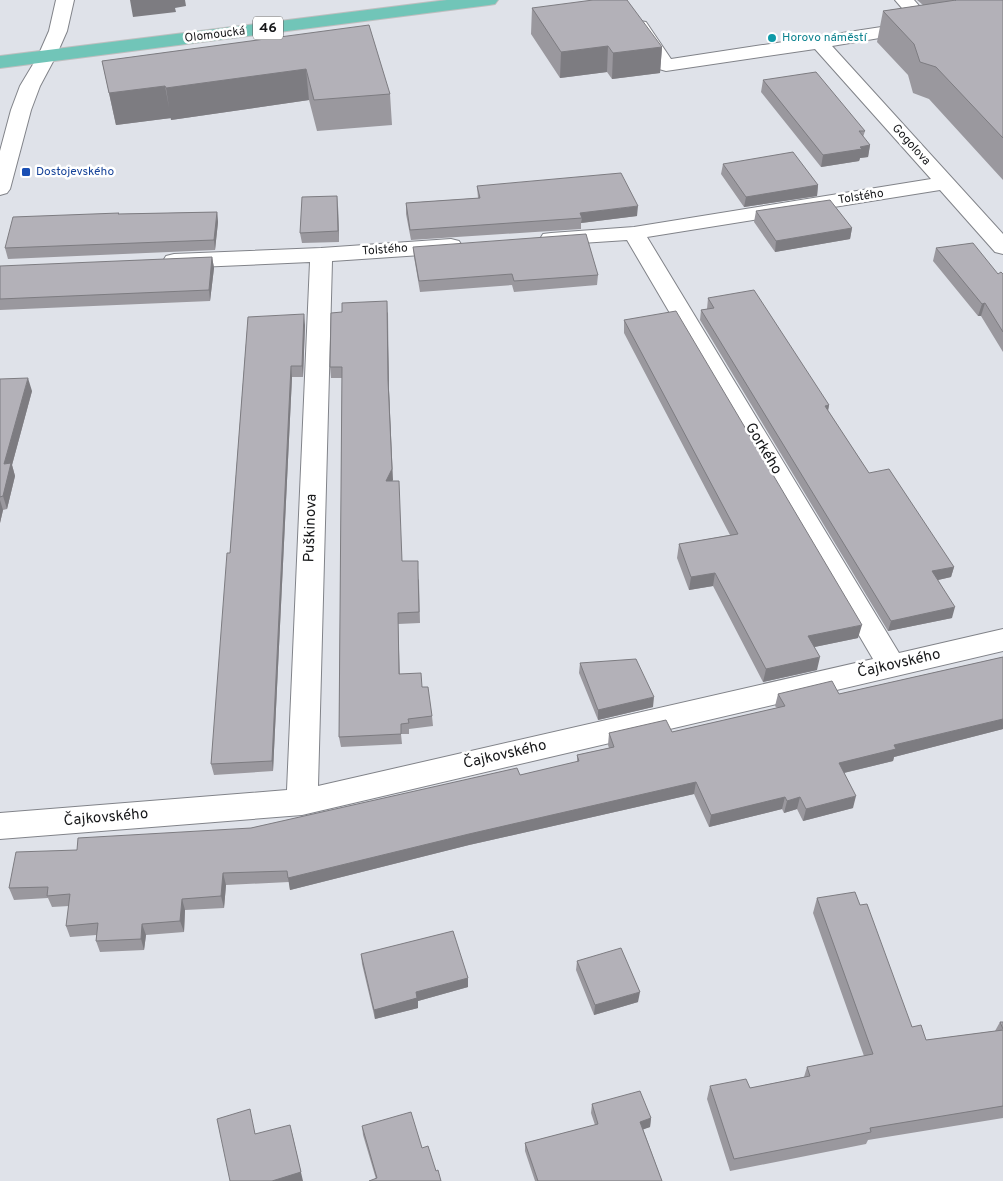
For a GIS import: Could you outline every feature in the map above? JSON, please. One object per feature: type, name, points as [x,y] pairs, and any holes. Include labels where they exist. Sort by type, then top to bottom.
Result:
[{"type":"main road","name":"Olomoucká","points":[[0,62],[489,0]]},
{"type":"street","points":[[0,190],[21,110],[30,86],[47,56],[58,30],[66,0]]},
{"type":"street","points":[[639,25],[666,66],[927,25],[904,0]]},
{"type":"street","name":"Gogolova","points":[[818,43],[1003,247]]},
{"type":"street","name":"Tolstého","points":[[526,240],[634,233],[945,183]]},
{"type":"street","name":"Gorkého","points":[[634,233],[892,665]]},
{"type":"street","name":"Tolstého","points":[[156,261],[321,255],[468,245]]},
{"type":"street","name":"Puškinova","points":[[302,802],[321,255]]},
{"type":"street","name":"Čajkovského","points":[[0,826],[302,802],[1003,640]]},
{"type":"building","points":[[593,0],[627,0],[662,47],[613,53],[608,46],[561,52],[532,8]]},
{"type":"building","points":[[956,0],[1003,0],[1003,138],[936,67],[920,62],[914,44],[883,11]]},
{"type":"building","points":[[369,25],[390,94],[314,100],[306,69],[166,88],[165,86],[109,93],[102,61]]},
{"type":"building","points":[[816,72],[865,131],[859,131],[870,145],[860,147],[862,149],[823,155],[763,80]]},
{"type":"building","points":[[793,152],[818,185],[746,197],[723,164]]},
{"type":"building","points":[[621,173],[638,206],[580,213],[582,218],[410,230],[406,203],[480,198],[477,186]]},
{"type":"building","points":[[337,196],[338,231],[300,233],[302,197]]},
{"type":"building","points":[[830,200],[852,228],[776,241],[756,211]]},
{"type":"building","points":[[217,212],[214,240],[5,248],[13,217]]},
{"type":"building","points":[[586,234],[598,275],[514,281],[512,274],[419,281],[413,247]]},
{"type":"building","points":[[973,243],[998,274],[1001,272],[1003,274],[1003,332],[985,303],[982,304],[936,248]]},
{"type":"building","points":[[212,257],[209,290],[0,299],[0,266]]},
{"type":"building","points":[[754,290],[829,405],[825,406],[869,473],[889,469],[954,567],[932,571],[955,607],[891,621],[701,310],[714,308],[708,298]]},
{"type":"building","points":[[387,301],[392,469],[386,481],[399,481],[402,561],[418,561],[419,612],[398,613],[399,674],[421,673],[422,687],[428,687],[432,716],[408,719],[409,723],[401,724],[401,734],[339,737],[342,367],[330,367],[331,313],[342,312],[342,303]]},
{"type":"building","points":[[676,311],[862,625],[808,636],[820,657],[766,669],[715,573],[691,577],[679,544],[738,534],[624,320]]},
{"type":"building","points":[[304,314],[302,366],[291,366],[272,761],[211,764],[227,553],[230,553],[248,317]]},
{"type":"building","points":[[28,378],[4,464],[11,463],[3,496],[0,497],[0,379]]},
{"type":"building","points":[[1003,657],[1003,719],[894,745],[896,749],[839,763],[856,796],[806,809],[800,797],[787,801],[785,797],[711,815],[696,782],[288,878],[287,871],[223,873],[221,896],[182,899],[180,921],[142,924],[141,939],[96,941],[98,923],[66,926],[70,894],[47,896],[48,887],[9,888],[16,852],[77,850],[78,838],[251,828],[517,768],[520,775],[579,761],[577,755],[614,747],[609,733],[666,720],[672,732],[785,706],[778,694],[832,681],[839,694]]},
{"type":"building","points":[[636,659],[654,697],[598,710],[580,663]]},
{"type":"building","points":[[855,892],[860,905],[867,904],[912,1027],[921,1025],[926,1040],[1003,1030],[1003,1106],[870,1128],[871,1132],[734,1159],[710,1086],[746,1079],[750,1088],[810,1076],[807,1067],[873,1054],[817,898]]},
{"type":"building","points":[[453,931],[468,978],[416,992],[417,998],[374,1010],[361,954]]},
{"type":"building","points":[[621,948],[640,992],[595,1005],[577,961]]},
{"type":"building","points":[[640,1091],[651,1118],[640,1122],[662,1181],[538,1181],[525,1143],[598,1124],[592,1104]]},
{"type":"building","points":[[250,1109],[255,1134],[290,1125],[301,1172],[272,1181],[230,1181],[217,1119]]},
{"type":"building","points":[[411,1112],[422,1148],[428,1146],[441,1181],[369,1181],[377,1178],[362,1126]]},
{"type":"place","name":"Horovo náměstí","points":[[772,38]]},
{"type":"place","name":"Dostojevského","points":[[26,172]]}]
